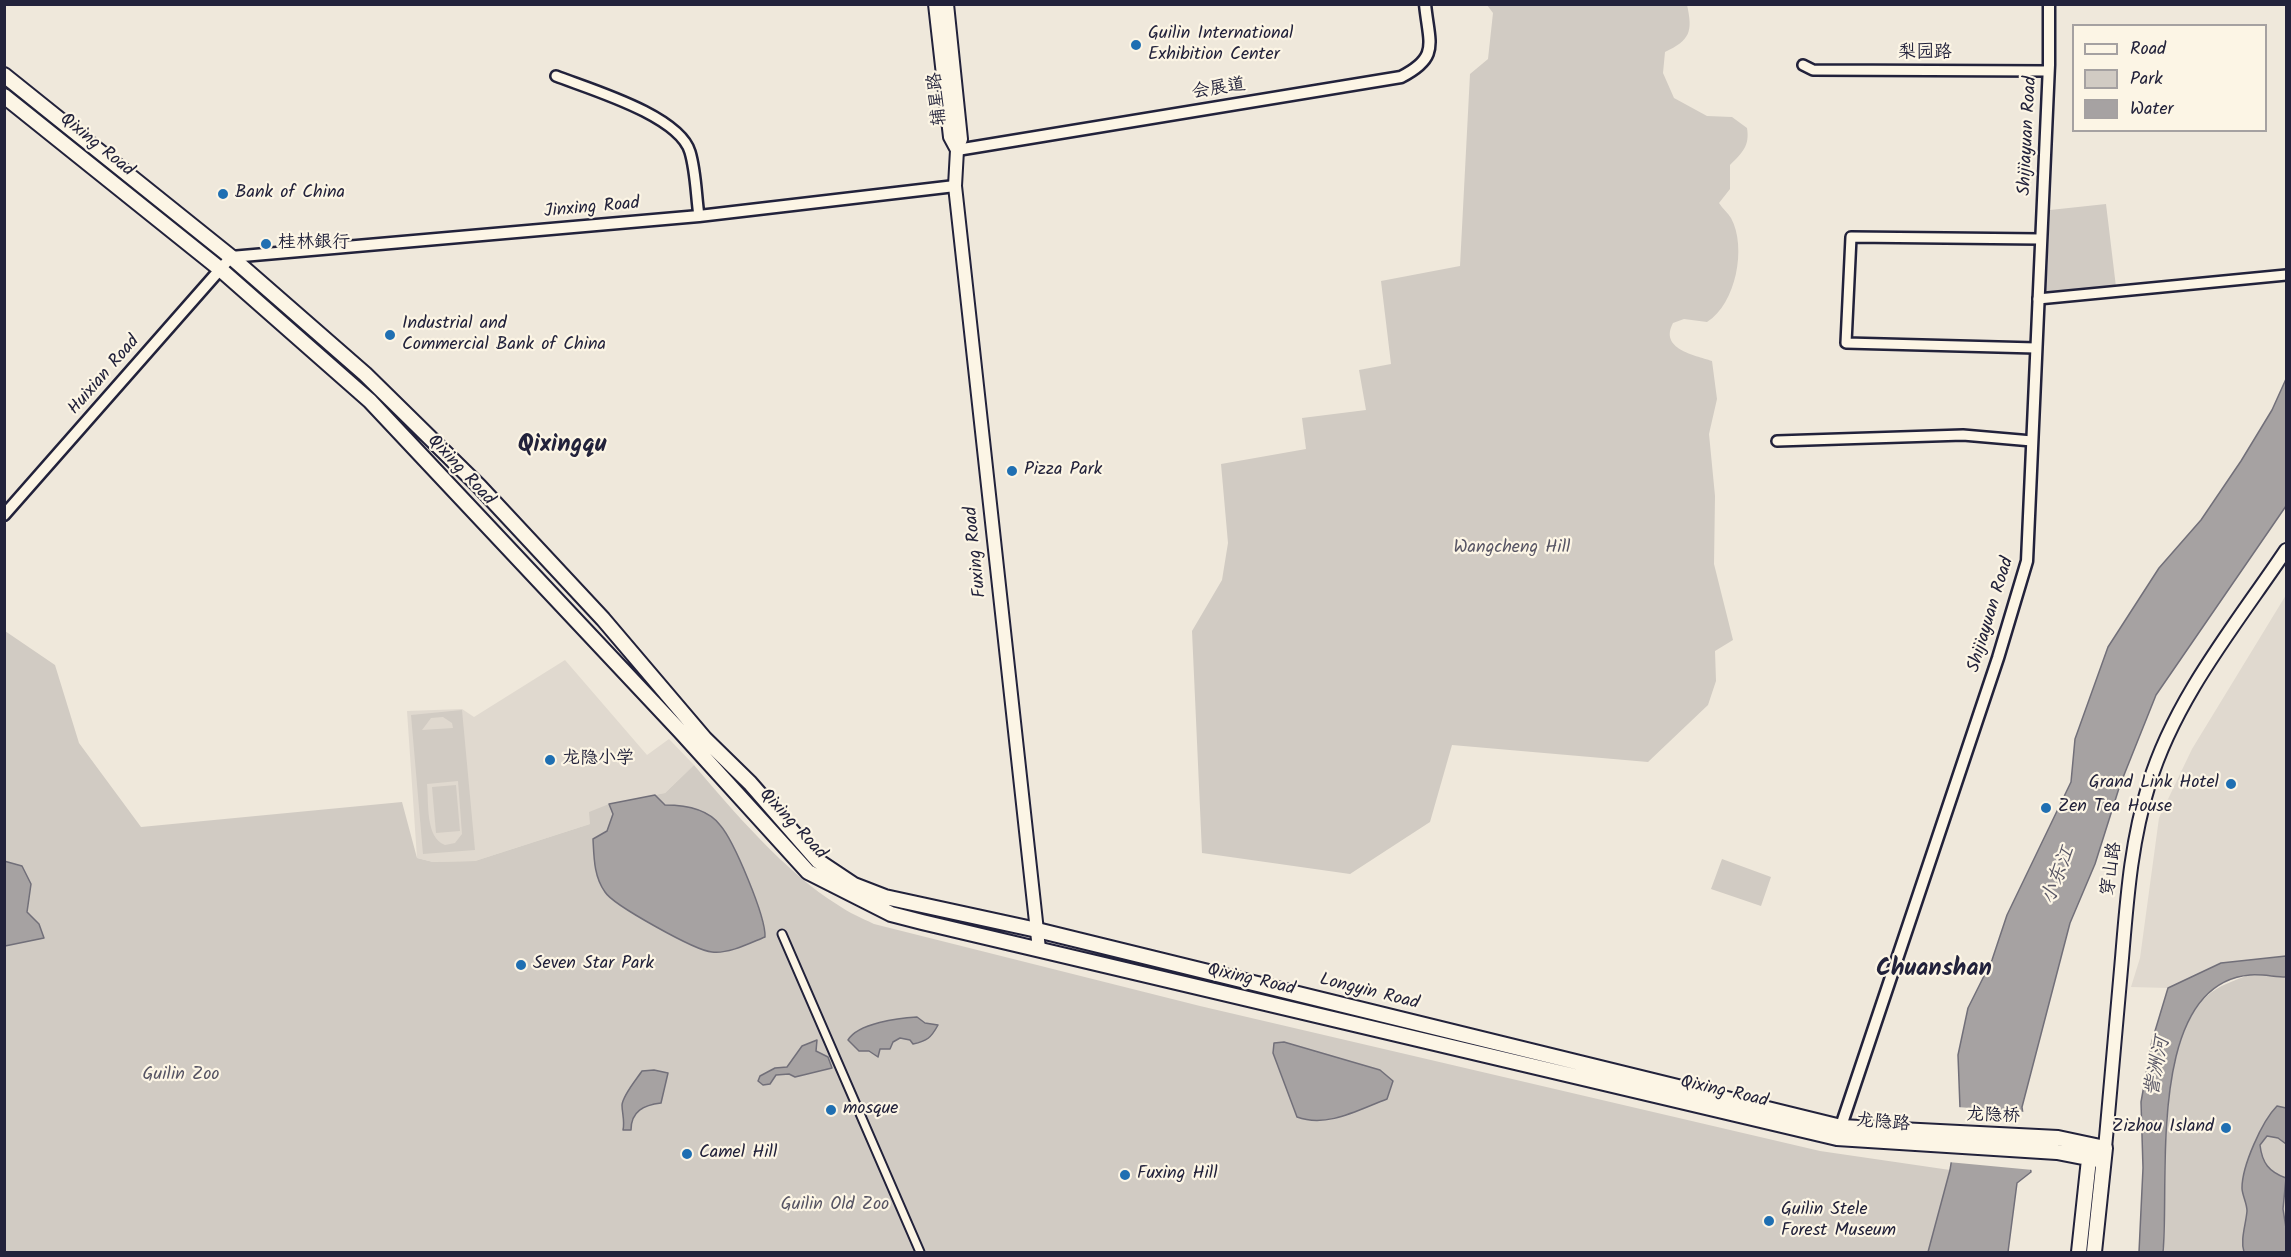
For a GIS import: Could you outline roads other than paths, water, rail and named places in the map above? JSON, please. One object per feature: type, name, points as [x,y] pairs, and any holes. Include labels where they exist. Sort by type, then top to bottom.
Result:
[{"type":"main road","name":"辅星路","points":[[936,4],[950,137],[957,150]]},
{"type":"main road","name":"辅星路","points":[[947,4],[962,139],[957,150]]},
{"type":"main road","name":"Qixing Road","points":[[4,75],[231,258],[365,374],[479,486],[603,619],[705,739],[750,783],[818,861],[854,885]]},
{"type":"main road","name":"Qixing Road","points":[[4,96],[220,269],[370,401],[672,722],[808,872],[891,914],[1839,1133]]},
{"type":"main road","name":"Fuxing Road","points":[[957,150],[955,186],[1039,949]]},
{"type":"main road","name":"穿山路","points":[[2097,1153],[2134,840],[2149,782],[2176,721],[2208,665],[2286,550]]},
{"type":"main road","name":"Longyin Road","points":[[854,885],[920,907],[1037,930],[1839,1133]]},
{"type":"main road","name":"龙隐路","points":[[1839,1133],[1927,1139]]},
{"type":"main road","name":"龙隐桥","points":[[1927,1139],[2057,1145],[2097,1153]]},
{"type":"main road","points":[[2079,1252],[2097,1153]]},
{"type":"main road","points":[[2094,1252],[2097,1153]]},
{"type":"street","name":"会展道","points":[[957,150],[1401,77],[1421,66],[1430,52],[1425,4]]},
{"type":"street","name":"Shijiayuan Road","points":[[1839,1133],[1998,658],[2027,561],[2049,4]]},
{"type":"street","name":"梨园路","points":[[1803,65],[1813,70],[2048,71]]},
{"type":"street","points":[[556,76],[614,98],[665,122],[689,149],[699,216]]},
{"type":"street","name":"Jinxing Road","points":[[231,258],[699,216],[955,186]]},
{"type":"street","points":[[2036,348],[1846,343],[1846,331],[1851,237],[2040,239]]},
{"type":"street","name":"Huixian Road","points":[[4,515],[231,258]]},
{"type":"street","points":[[2038,299],[2286,275]]},
{"type":"street","points":[[1778,441],[1963,435],[2032,441]]},
{"type":"street","points":[[782,934],[920,1252]]},
{"type":"water","name":"小东江","points":[[2286,379],[2286,506],[2156,695],[2120,785],[2095,864],[2070,923],[2022,1107],[2031,1172],[2017,1183],[2008,1252],[1928,1252],[1950,1170],[1960,1108],[1958,1055],[1968,1008],[1992,960],[2007,915],[2071,782],[2075,739],[2108,647],[2159,568],[2201,520],[2241,461],[2272,410]]},
{"type":"water","points":[[655,795],[665,805],[702,811],[720,825],[733,846],[748,880],[760,913],[765,937],[725,951],[703,950],[638,916],[605,892],[597,874],[593,839],[607,831],[613,814],[609,804]]},
{"type":"water","points":[[4,861],[22,866],[31,884],[27,912],[39,924],[44,938],[5,946]]},
{"type":"water","name":"訾洲河","points":[[2286,956],[2286,977],[2250,975],[2216,987],[2193,1012],[2178,1048],[2170,1091],[2166,1136],[2163,1252],[2139,1252],[2143,1168],[2141,1102],[2152,1041],[2168,988],[2221,963]]},
{"type":"water","points":[[917,1017],[925,1023],[938,1025],[931,1036],[913,1044],[910,1040],[900,1038],[893,1042],[890,1049],[880,1049],[878,1057],[869,1051],[859,1051],[848,1040],[860,1029],[869,1026],[890,1020]]},
{"type":"water","points":[[817,1040],[816,1051],[828,1057],[832,1068],[795,1077],[789,1074],[776,1075],[770,1084],[763,1085],[758,1081],[760,1076],[775,1068],[787,1067],[802,1046]]},
{"type":"water","points":[[1284,1042],[1380,1070],[1393,1081],[1387,1099],[1331,1119],[1308,1120],[1297,1117],[1273,1053],[1274,1043]]},
{"type":"water","points":[[654,1070],[668,1073],[661,1103],[644,1107],[633,1118],[631,1130],[623,1130],[622,1105],[625,1097],[642,1071]]},
{"type":"water","points":[[2277,1106],[2286,1108],[2286,1144],[2278,1138],[2267,1136],[2260,1145],[2267,1166],[2286,1178],[2283,1209],[2286,1252],[2244,1252],[2243,1237],[2247,1211],[2242,1191],[2245,1168],[2265,1122]]},
{"type":"place","name":"Guilin International Exhibition Center","points":[[1136,45]]},
{"type":"place","name":"Bank of China","points":[[223,194]]},
{"type":"place","name":"桂林銀行","points":[[266,244]]},
{"type":"place","name":"Industrial and Commercial Bank of China","points":[[390,335]]},
{"type":"place","name":"Pizza Park","points":[[1012,471]]},
{"type":"place","name":"龙隐小学","points":[[550,760]]},
{"type":"place","name":"Grand Link Hotel","points":[[2231,784]]},
{"type":"place","name":"Zen Tea House","points":[[2046,808]]},
{"type":"place","name":"Seven Star Park","points":[[521,965]]},
{"type":"place","name":"mosque","points":[[831,1110]]},
{"type":"place","name":"Zizhou Island","points":[[2226,1128]]},
{"type":"place","name":"Camel Hill","points":[[687,1154]]},
{"type":"place","name":"Fuxing Hill","points":[[1125,1175]]},
{"type":"place","name":"Guilin Stele Forest Museum","points":[[1769,1221]]},
{"type":"district","name":"Qixingqu","points":[[562,447]]},
{"type":"district","name":"Chuanshan","points":[[1934,971]]},
{"type":"park label","name":"Wangcheng Hill","points":[[1512,549]]},
{"type":"park label","name":"Guilin Zoo","points":[[181,1076]]},
{"type":"park label","name":"Guilin Old Zoo","points":[[835,1206]]}]
